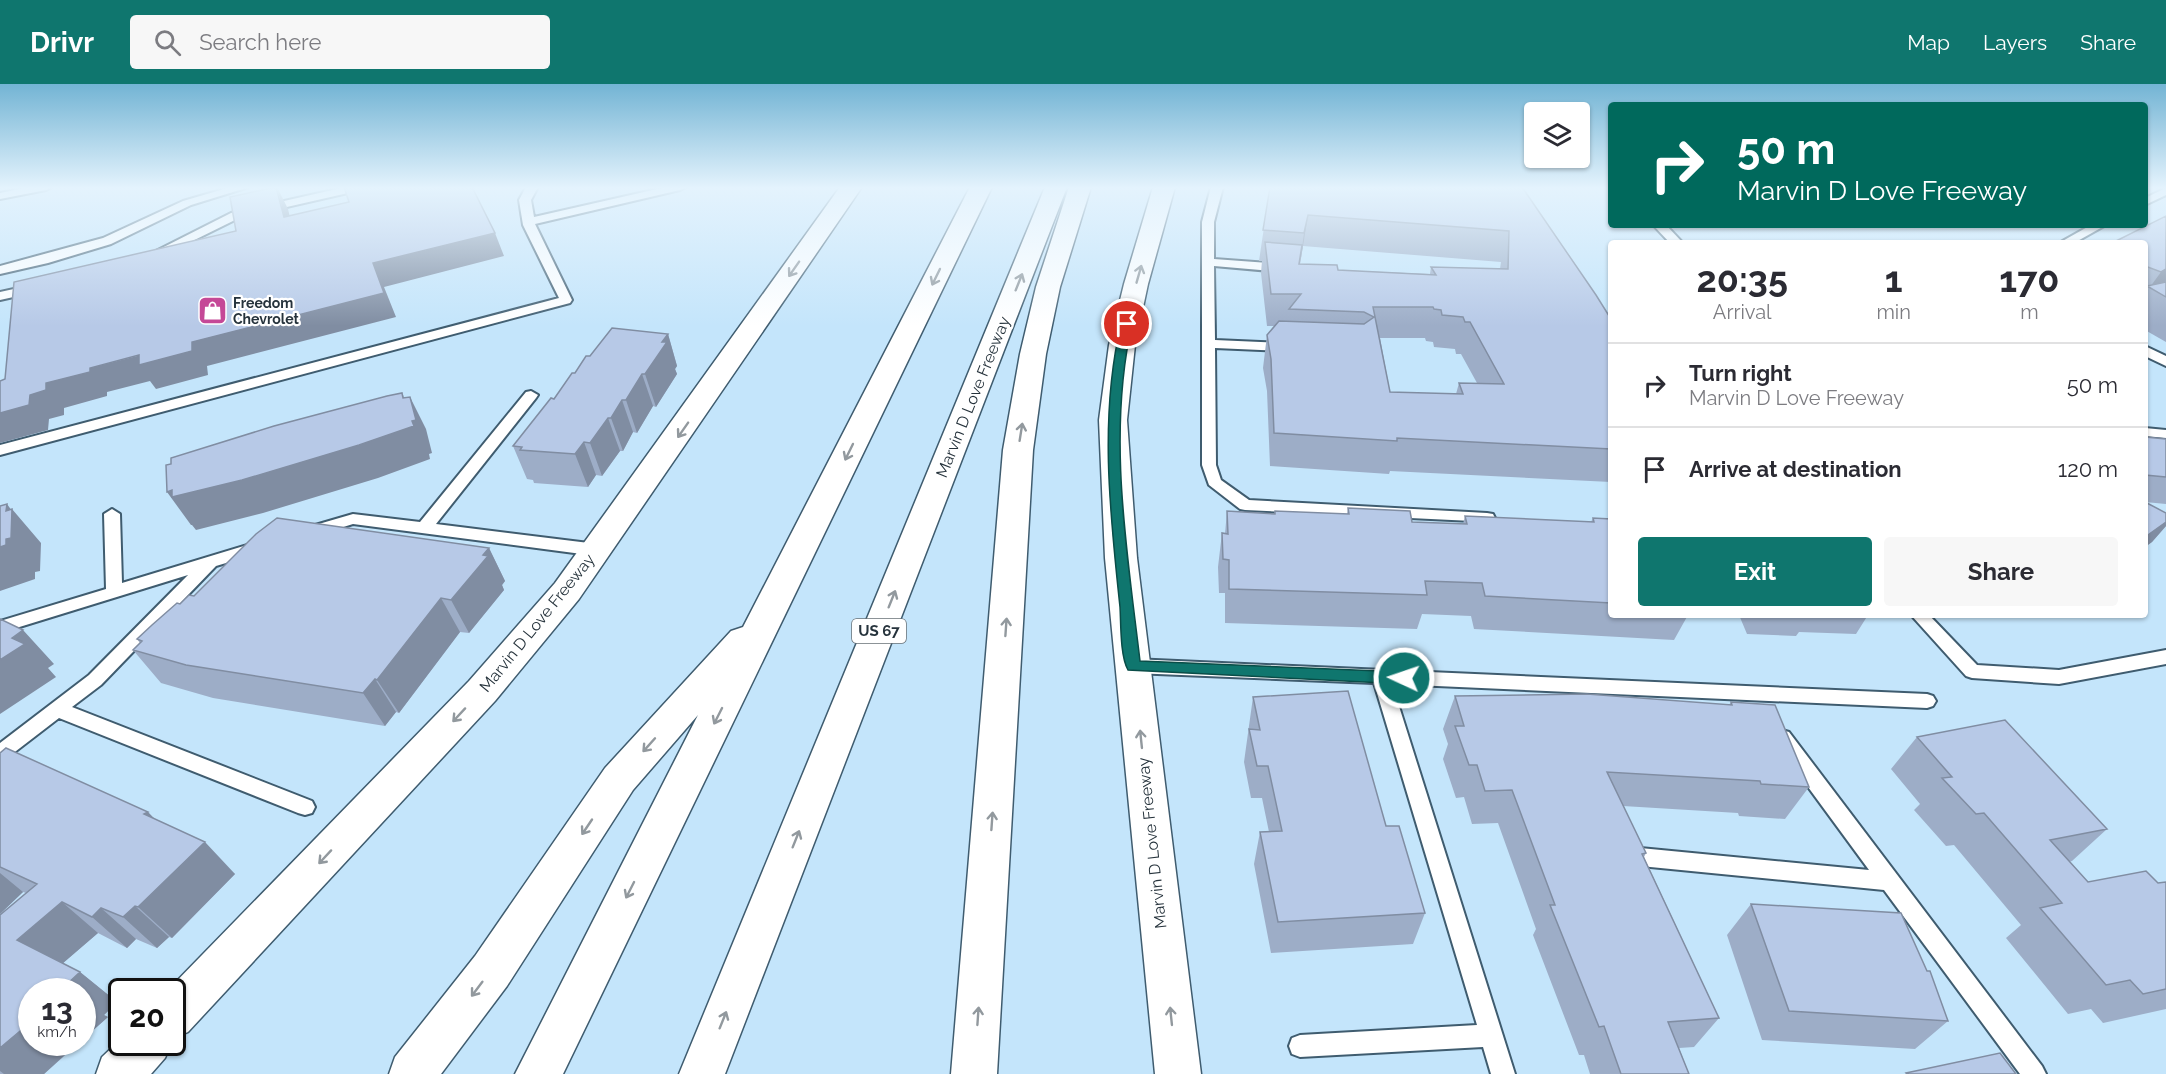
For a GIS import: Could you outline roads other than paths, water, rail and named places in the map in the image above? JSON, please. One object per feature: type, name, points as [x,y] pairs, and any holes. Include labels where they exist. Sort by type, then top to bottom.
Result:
[{"type":"main road","name":"Marvin D Love Freeway","points":[[186,1002],[482,691],[567,591],[819,233]]},
{"type":"main road","points":[[538,1074],[958,233]]},
{"type":"main road","name":"Marvin D Love Freeway","points":[[702,1074],[1038,233]]},
{"type":"main road","points":[[974,1074],[1018,450],[1033,354],[1048,287],[1065,233]]},
{"type":"main road","name":"Marvin D Love Freeway","points":[[1151,233],[1122,345],[1113,420],[1120,546],[1178,1074]]},
{"type":"main road","points":[[412,1074],[491,971],[619,779],[772,607]]},
{"type":"main road","points":[[119,1074],[136,1056]]},
{"type":"lane","points":[[0,270],[44,260],[107,241],[123,233]]},
{"type":"lane","points":[[145,259],[197,233]]},
{"type":"lane","points":[[0,450],[566,300],[534,233]]},
{"type":"lane","points":[[1208,233],[1209,465],[1214,482],[1245,505],[1505,518]]},
{"type":"lane","points":[[1208,261],[1290,269]]},
{"type":"lane","points":[[0,296],[45,286]]},
{"type":"lane","points":[[1209,344],[1300,348]]},
{"type":"lane","points":[[2148,352],[2166,362]]},
{"type":"lane","points":[[424,528],[531,395]]},
{"type":"lane","points":[[2148,432],[2166,434]]},
{"type":"lane","points":[[111,514],[114,592]]},
{"type":"lane","points":[[299,536],[353,519],[597,550]]},
{"type":"lane","points":[[0,627],[277,542]]},
{"type":"lane","points":[[0,753],[95,680],[211,562]]},
{"type":"lane","points":[[1922,618],[1972,671],[2059,677],[2166,657]]},
{"type":"lane","points":[[1133,666],[1927,701]]},
{"type":"lane","points":[[1381,677],[1503,1074]]},
{"type":"lane","points":[[1749,693],[2034,1074]]},
{"type":"lane","points":[[57,709],[305,807]]},
{"type":"lane","points":[[1630,856],[1890,881]]},
{"type":"lane","points":[[1300,1046],[1491,1035]]},
{"type":"place","name":"Freedom Chevrolet","points":[[212,311]]}]
